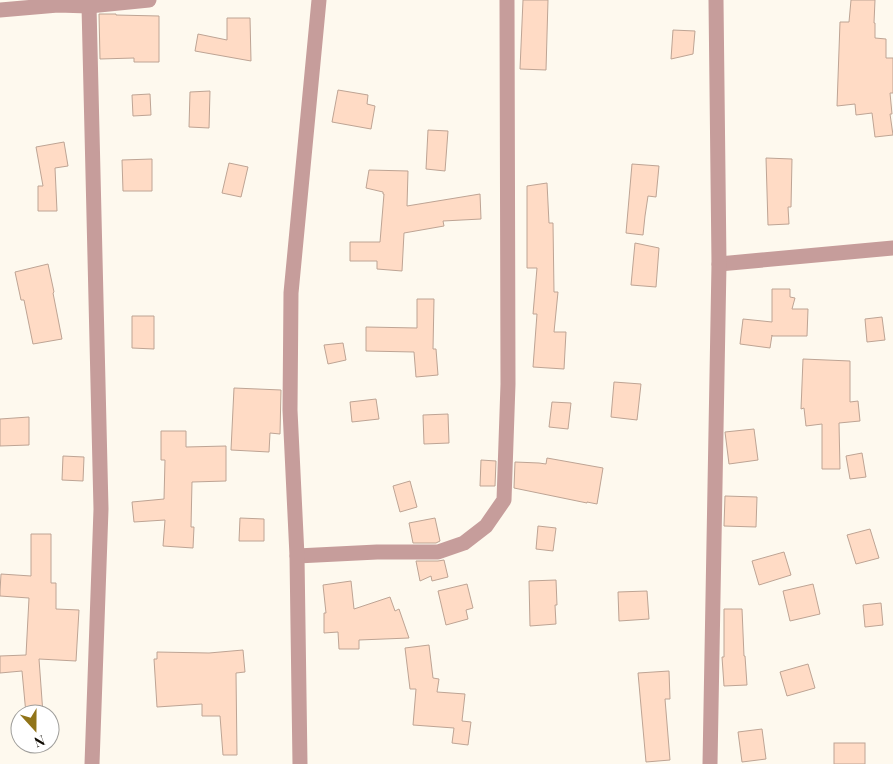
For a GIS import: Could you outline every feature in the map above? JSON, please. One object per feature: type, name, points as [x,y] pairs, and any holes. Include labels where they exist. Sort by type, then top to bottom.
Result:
[{"type":"street","points":[[0,10],[58,3],[89,6],[149,0]]},
{"type":"street","points":[[300,764],[297,556],[290,410],[290,293],[319,0]]},
{"type":"street","points":[[297,556],[378,552],[438,552],[464,543],[486,526],[504,500],[508,384],[507,0]]},
{"type":"street","points":[[710,764],[719,264],[716,0]]},
{"type":"street","points":[[89,6],[101,509],[92,764]]},
{"type":"street","points":[[719,264],[893,248]]},
{"type":"building","points":[[523,0],[548,0],[546,70],[520,69]]},
{"type":"building","points":[[851,0],[875,0],[875,38],[886,39],[886,58],[893,58],[893,93],[890,93],[892,114],[890,114],[893,135],[875,137],[872,113],[856,115],[855,104],[837,106],[840,22],[849,22]]},
{"type":"building","points":[[99,14],[159,16],[159,62],[134,62],[134,58],[100,59]]},
{"type":"building","points":[[227,18],[250,18],[251,61],[195,51],[198,34],[227,40]]},
{"type":"building","points":[[673,30],[695,31],[693,54],[671,59]]},
{"type":"building","points":[[338,90],[368,95],[367,104],[375,106],[371,129],[332,122]]},
{"type":"building","points":[[210,91],[209,128],[189,127],[190,92]]},
{"type":"building","points":[[150,94],[151,115],[133,116],[132,95]]},
{"type":"building","points":[[428,130],[448,131],[445,171],[426,169]]},
{"type":"building","points":[[64,142],[68,166],[55,168],[57,211],[38,211],[38,186],[43,186],[36,147]]},
{"type":"building","points":[[766,158],[792,159],[791,207],[788,207],[789,224],[768,225]]},
{"type":"building","points":[[152,159],[152,191],[123,191],[122,160]]},
{"type":"building","points":[[229,163],[248,167],[241,197],[222,193]]},
{"type":"building","points":[[632,164],[659,166],[656,197],[648,196],[643,235],[626,233]]},
{"type":"building","points":[[369,170],[408,171],[407,206],[480,194],[481,219],[443,221],[444,226],[404,233],[402,271],[377,269],[377,261],[350,261],[350,242],[380,242],[384,194],[383,192],[366,188]]},
{"type":"building","points":[[547,183],[549,223],[553,223],[554,292],[558,292],[554,332],[566,332],[564,369],[533,367],[537,314],[533,314],[537,268],[527,268],[527,186]]},
{"type":"building","points":[[635,243],[659,248],[656,287],[631,285]]},
{"type":"building","points":[[48,264],[62,339],[33,344],[24,300],[21,300],[15,272]]},
{"type":"building","points":[[772,289],[790,289],[790,297],[795,298],[792,309],[808,309],[807,336],[772,335],[770,348],[740,344],[743,319],[772,322]]},
{"type":"building","points":[[417,299],[434,299],[433,349],[436,349],[438,375],[416,377],[414,352],[366,351],[366,327],[417,328]]},
{"type":"building","points":[[132,316],[154,316],[154,349],[132,348]]},
{"type":"building","points":[[882,317],[885,340],[867,342],[865,319]]},
{"type":"building","points":[[343,343],[346,360],[328,364],[324,345]]},
{"type":"building","points":[[803,359],[850,361],[850,402],[858,401],[860,421],[839,423],[840,469],[822,469],[822,424],[806,426],[804,408],[801,409]]},
{"type":"building","points":[[614,382],[641,384],[637,420],[611,417]]},
{"type":"building","points":[[234,388],[281,390],[280,434],[270,433],[269,452],[231,450]]},
{"type":"building","points":[[376,399],[379,419],[352,422],[350,402]]},
{"type":"building","points":[[552,402],[571,403],[568,429],[549,427]]},
{"type":"building","points":[[448,414],[449,443],[424,444],[423,415]]},
{"type":"building","points":[[29,417],[29,445],[0,446],[0,419]]},
{"type":"building","points":[[754,429],[758,460],[729,464],[725,432]]},
{"type":"building","points":[[161,431],[186,431],[186,447],[226,446],[226,481],[192,482],[191,527],[194,527],[193,548],[163,546],[165,520],[134,522],[132,502],[164,499],[165,460],[161,460]]},
{"type":"building","points":[[862,453],[866,477],[850,479],[846,456]]},
{"type":"building","points":[[63,456],[84,457],[83,481],[62,480]]},
{"type":"building","points":[[547,458],[603,468],[597,504],[514,488],[515,462],[546,464]]},
{"type":"building","points":[[481,460],[496,461],[495,486],[480,486]]},
{"type":"building","points":[[410,481],[417,507],[400,512],[393,486]]},
{"type":"building","points":[[725,496],[757,497],[756,527],[724,526]]},
{"type":"building","points":[[240,518],[264,519],[264,541],[239,541]]},
{"type":"building","points":[[435,518],[440,541],[436,543],[413,543],[409,523]]},
{"type":"building","points":[[538,526],[556,528],[553,551],[536,549]]},
{"type":"building","points":[[870,529],[879,558],[856,564],[847,535]]},
{"type":"building","points":[[31,534],[51,534],[51,583],[56,583],[56,609],[79,610],[76,661],[39,659],[42,704],[25,704],[22,671],[0,673],[0,656],[26,655],[29,598],[0,596],[1,574],[31,576]]},
{"type":"building","points":[[784,552],[791,575],[759,585],[752,561]]},
{"type":"building","points":[[444,560],[448,577],[432,581],[431,576],[420,581],[416,561]]},
{"type":"building","points":[[556,580],[556,624],[530,626],[529,581]]},
{"type":"building","points":[[351,581],[354,609],[390,597],[395,611],[399,609],[409,638],[359,640],[359,649],[339,649],[338,632],[324,633],[324,613],[326,613],[323,585]]},
{"type":"building","points":[[467,584],[473,608],[466,610],[468,619],[446,625],[438,591]]},
{"type":"building","points":[[813,584],[820,614],[790,621],[783,591]]},
{"type":"building","points":[[647,591],[649,619],[619,621],[618,592]]},
{"type":"building","points":[[881,603],[883,625],[865,627],[863,605]]},
{"type":"building","points":[[724,609],[742,609],[747,685],[724,686],[722,657],[724,657]]},
{"type":"building","points":[[429,645],[433,678],[439,679],[437,692],[465,694],[462,721],[471,722],[468,745],[452,743],[454,728],[413,725],[416,689],[410,689],[405,648]]},
{"type":"building","points":[[243,650],[245,672],[236,673],[237,755],[223,755],[220,716],[202,716],[202,704],[157,707],[154,659],[157,659],[157,652],[209,653]]},
{"type":"building","points":[[808,664],[815,688],[787,696],[780,672]]},
{"type":"building","points":[[669,671],[670,699],[665,699],[670,760],[646,762],[638,673]]},
{"type":"building","points":[[762,729],[766,759],[742,762],[738,732]]},
{"type":"building","points":[[834,743],[865,743],[865,764],[834,764]]}]
